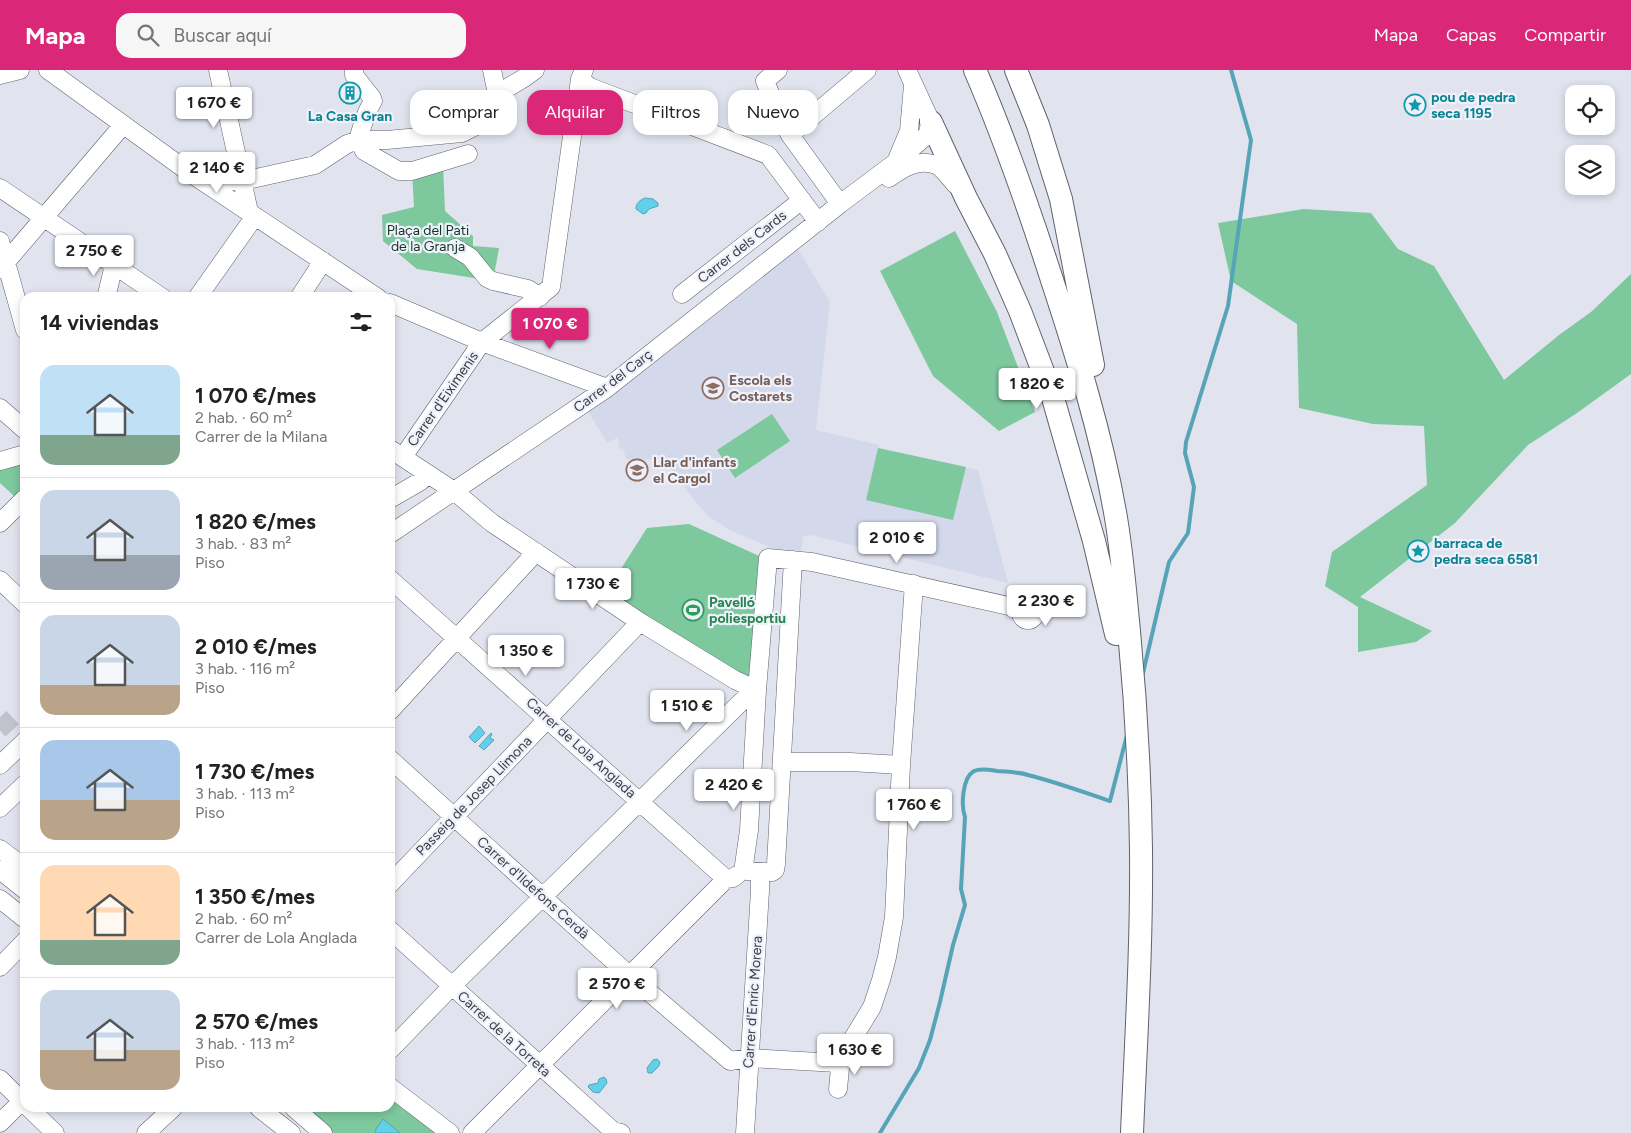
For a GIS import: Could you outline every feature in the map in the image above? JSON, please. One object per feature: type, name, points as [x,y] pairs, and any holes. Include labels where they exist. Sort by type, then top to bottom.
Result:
[{"type":"main road","points":[[975,70],[996,119],[1022,189],[1077,356],[1091,405],[1116,513],[1121,547],[1137,719],[1140,806],[1141,887],[1132,1133]]},
{"type":"main road","points":[[1016,70],[1038,125],[1061,199],[1095,373],[1096,388],[1091,405]]},
{"type":"main road","points":[[930,122],[1013,294],[1053,398],[1094,541],[1112,612],[1122,666],[1127,681],[1135,695]]},
{"type":"street","points":[[48,70],[190,173],[370,292]]},
{"type":"street","points":[[201,292],[252,214],[242,180],[218,70]]},
{"type":"street","points":[[354,70],[354,76],[373,101],[367,112],[359,140],[364,151],[399,171],[412,171],[468,154]]},
{"type":"street","points":[[492,70],[496,90]]},
{"type":"street","points":[[504,90],[535,70]]},
{"type":"street","points":[[768,155],[864,73]]},
{"type":"street","points":[[768,74],[777,110],[828,214]]},
{"type":"street","points":[[582,75],[590,88],[768,155],[802,200],[828,214]]},
{"type":"street","name":"Carrer d'Eiximenis","points":[[395,455],[482,342],[549,290],[552,284],[582,75]]},
{"type":"street","points":[[910,77],[930,122]]},
{"type":"street","points":[[896,162],[909,131],[910,77]]},
{"type":"street","name":"Carrer del Carç","points":[[395,531],[607,388],[896,162],[927,135],[930,122]]},
{"type":"street","points":[[3,266],[123,125]]},
{"type":"street","points":[[190,173],[238,182],[315,165],[347,144],[359,140],[387,140],[441,135]]},
{"type":"street","name":"Carrer del Carç","points":[[828,214],[859,199],[904,168],[921,162],[938,165],[966,198]]},
{"type":"street","points":[[0,188],[154,292]]},
{"type":"street","name":"Carrer dels Cards","points":[[682,294],[802,200]]},
{"type":"street","points":[[0,242],[3,266],[20,315]]},
{"type":"street","points":[[455,248],[470,257],[487,278],[528,290],[540,297]]},
{"type":"street","points":[[303,292],[323,261]]},
{"type":"street","points":[[107,292],[114,264]]},
{"type":"street","points":[[395,307],[482,342],[607,388]]},
{"type":"street","points":[[0,408],[20,426]]},
{"type":"street","points":[[0,461],[20,455]]},
{"type":"street","points":[[395,457],[420,481],[448,495]]},
{"type":"street","points":[[395,457],[448,495],[640,622],[735,680],[757,690],[741,702],[542,897],[395,1045]]},
{"type":"street","points":[[395,497],[420,481]]},
{"type":"street","points":[[0,523],[20,503]]},
{"type":"street","points":[[395,705],[536,552]]},
{"type":"street","name":"Carrer d'Enric Morera","points":[[745,1133],[760,900],[752,871],[749,830],[757,690],[768,558],[793,560]]},
{"type":"street","points":[[472,1133],[726,879],[752,871],[775,870],[793,560],[812,562],[1022,609]]},
{"type":"street","points":[[0,580],[20,599]]},
{"type":"street","name":"Carrer de Lola Anglada","points":[[395,583],[726,879]]},
{"type":"street","points":[[838,1089],[840,1061],[872,1007],[887,957],[894,917],[901,765],[914,584]]},
{"type":"street","name":"Passeig de Josep Llimona","points":[[395,879],[640,622]]},
{"type":"street","points":[[0,765],[20,744]]},
{"type":"street","points":[[782,762],[850,762],[901,765]]},
{"type":"street","name":"Carrer d'Ildefons Cerdà","points":[[395,764],[629,975],[730,1061],[750,1058],[832,1063],[840,1061]]},
{"type":"street","points":[[0,808],[20,789]]},
{"type":"street","points":[[0,849],[20,864]]},
{"type":"street","points":[[0,870],[20,886]]},
{"type":"street","points":[[0,899],[20,915]]},
{"type":"street","name":"Carrer de la Torreta","points":[[395,935],[613,1131],[621,1133]]},
{"type":"street","points":[[0,967],[20,946]]},
{"type":"street","points":[[0,1079],[20,1097]]},
{"type":"street","points":[[395,1091],[450,1133]]},
{"type":"street","points":[[0,1124],[20,1106]]},
{"type":"street","points":[[35,1112],[55,1133]]},
{"type":"street","points":[[146,1133],[168,1112]]},
{"type":"street","points":[[264,1112],[291,1133]]},
{"type":"street","points":[[300,1112],[324,1133]]},
{"type":"shaded area","name":"Escola els Costarets","points":[[793,241],[830,302],[816,430],[879,445],[879,448],[978,470],[1008,583],[811,535],[803,536],[801,551],[774,549],[730,530],[708,516],[693,499],[677,473],[674,474],[665,460],[626,459],[623,448],[619,449],[618,438],[607,442],[584,405]]},
{"type":"green space","name":"Plaça del Pati de la Granja","points":[[443,165],[445,211],[473,236],[473,246],[499,248],[493,281],[417,269],[383,241],[382,215],[414,207],[412,171]]},
{"type":"green space","points":[[1304,209],[1371,213],[1398,249],[1434,266],[1504,380],[1559,335],[1591,312],[1631,274],[1631,374],[1528,445],[1455,523],[1360,597],[1432,631],[1416,642],[1358,652],[1358,607],[1325,586],[1332,552],[1427,485],[1424,426],[1373,424],[1299,408],[1297,324],[1231,281],[1218,223]]},
{"type":"green space","points":[[955,231],[997,312],[1035,412],[999,431],[933,376],[880,271]]},
{"type":"green space","points":[[772,414],[790,441],[735,478],[717,450]]},
{"type":"green space","points":[[878,448],[966,467],[953,520],[866,500]]},
{"type":"green space","points":[[20,463],[20,491],[14,496],[0,483],[0,470]]},
{"type":"green space","name":"Pavelló poliesportiu","points":[[689,524],[768,560],[757,690],[603,597],[647,528]]},
{"type":"green space","points":[[395,1100],[435,1133],[333,1133],[310,1112],[395,1112]]},
{"type":"water","points":[[645,198],[653,199],[658,203],[658,206],[649,209],[643,214],[636,207]]},
{"type":"water","points":[[479,726],[485,733],[475,743],[469,737]]},
{"type":"water","points":[[491,733],[490,738],[494,740],[484,750],[479,746]]},
{"type":"water","points":[[725,789],[729,789],[740,798],[735,803],[724,794]]},
{"type":"water","points":[[657,1059],[660,1062],[659,1066],[652,1073],[648,1073],[647,1068],[653,1060]]},
{"type":"water","points":[[604,1077],[607,1083],[599,1093],[593,1092],[588,1087],[598,1083],[599,1079]]},
{"type":"water","points":[[383,1119],[400,1133],[375,1133]]},
{"type":"waterway","points":[[1143,673],[1169,562],[1188,533],[1194,487],[1185,453],[1186,442],[1228,306],[1251,140],[1231,70]]},
{"type":"waterway","points":[[880,1133],[919,1068],[930,1040],[953,945],[965,905],[961,889],[965,817],[963,799],[965,786],[970,775],[974,771],[983,769],[1021,773],[1110,801],[1127,735]]},
{"type":"tunnel","points":[[0,717],[19,738]]},
{"type":"place","name":"La Casa Gran","points":[[350,93]]},
{"type":"place","name":"pou de pedra seca 1195","points":[[1415,105]]},
{"type":"place","name":"Escola els Costarets","points":[[713,388]]},
{"type":"place","name":"Llar d'infants el Cargol","points":[[637,470]]},
{"type":"place","name":"barraca de pedra seca 6581","points":[[1418,551]]},
{"type":"place","name":"Pavelló poliesportiu","points":[[693,610]]}]
